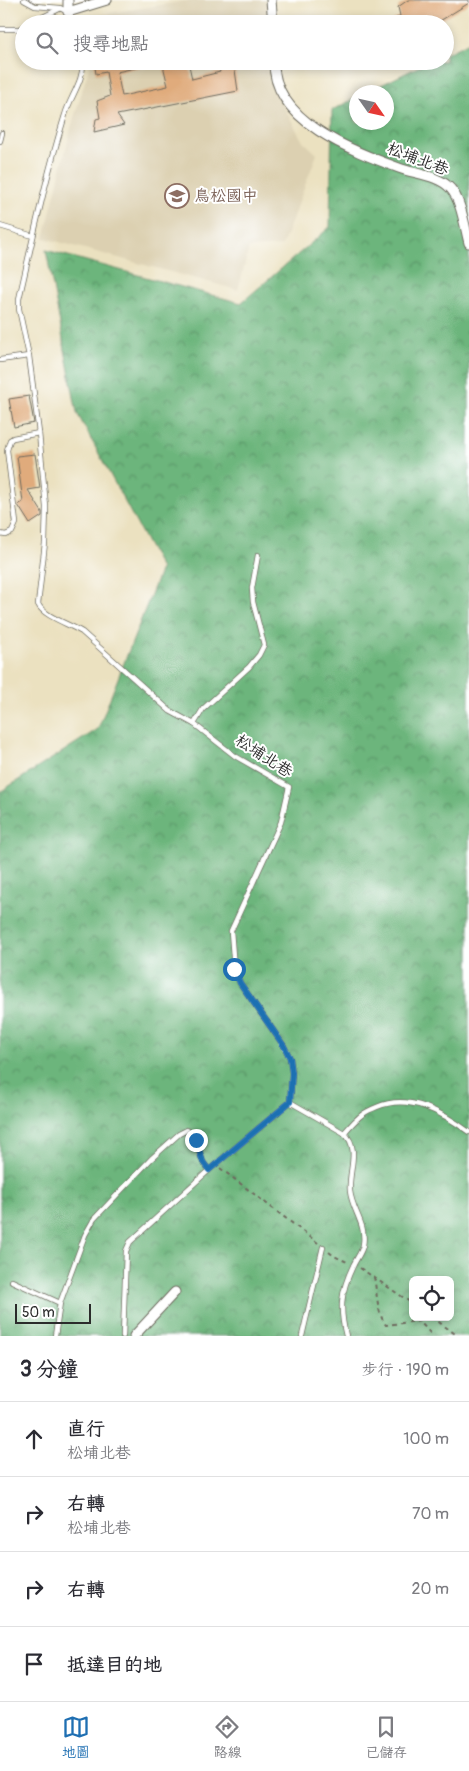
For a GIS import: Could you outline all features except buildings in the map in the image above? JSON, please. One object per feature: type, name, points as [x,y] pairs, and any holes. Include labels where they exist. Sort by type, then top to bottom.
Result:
[{"type":"street","points":[[64,10],[68,0]]},
{"type":"street","points":[[64,10],[107,0]]},
{"type":"street","points":[[271,0],[272,15]]},
{"type":"street","name":"松埔北巷","points":[[274,70],[282,93],[298,114],[323,134],[351,149],[400,168],[434,178],[451,189],[456,198],[469,243]]},
{"type":"street","points":[[133,1336],[175,1292]]},
{"type":"lane","points":[[24,0],[35,6],[64,10],[67,15]]},
{"type":"lane","points":[[52,15],[64,10]]},
{"type":"lane","points":[[0,29],[15,29]]},
{"type":"lane","name":"松埔北巷","points":[[82,70],[82,75],[65,114],[33,236],[19,299],[39,433],[46,507],[45,543],[38,604],[41,610],[78,629],[170,711],[194,724],[235,756],[289,787],[281,822],[231,931],[234,969],[240,983],[284,1046],[290,1058],[292,1073],[290,1102]]},
{"type":"lane","points":[[0,141],[2,133]]},
{"type":"lane","points":[[0,226],[33,236]]},
{"type":"lane","points":[[0,360],[29,356]]},
{"type":"lane","points":[[0,534],[6,535],[12,532],[16,523],[7,450],[8,445],[13,438],[39,433]]},
{"type":"lane","points":[[194,724],[203,709],[249,667],[259,655],[264,645],[253,602],[252,588],[258,555]]},
{"type":"lane","points":[[344,1133],[364,1113],[385,1104],[402,1101],[422,1106],[450,1118],[469,1132]]},
{"type":"lane","points":[[123,1336],[126,1251],[130,1242],[209,1170],[290,1102],[344,1133],[353,1147],[350,1189],[355,1212],[362,1224],[364,1235],[363,1246],[343,1287],[342,1311],[346,1336]]},
{"type":"lane","points":[[55,1336],[60,1303],[85,1235],[94,1219],[151,1159],[179,1134],[187,1130],[193,1134],[203,1162],[209,1170]]},
{"type":"lane","points":[[302,1336],[323,1247]]},
{"type":"lane","points":[[12,1281],[60,1303]]},
{"type":"lane","points":[[123,1329],[133,1336]]},
{"type":"path","points":[[216,1165],[334,1256],[374,1277],[409,1301]]},
{"type":"path","points":[[374,1277],[380,1317],[386,1325],[420,1321],[433,1336]]},
{"type":"path","points":[[437,1321],[458,1336]]},
{"type":"shaded area","points":[[191,0],[268,0],[270,15],[99,15]]},
{"type":"shaded area","name":"鳥松國中","points":[[88,70],[272,70],[272,85],[302,140],[317,154],[282,246],[249,248],[238,290],[44,238],[71,128]]},
{"type":"green space","points":[[469,42],[469,1336],[0,1336],[0,792],[98,729],[161,569],[77,413],[46,250],[241,303],[330,227],[332,110],[349,102],[349,130],[394,130],[394,85],[381,85],[412,70],[454,70],[454,50]]},
{"type":"place","name":"鳥松國中","points":[[177,196]]},
{"type":"route","points":[[196,1140],[203,1162],[209,1170],[290,1102],[292,1073],[290,1058],[284,1046],[240,983],[234,969]]}]
